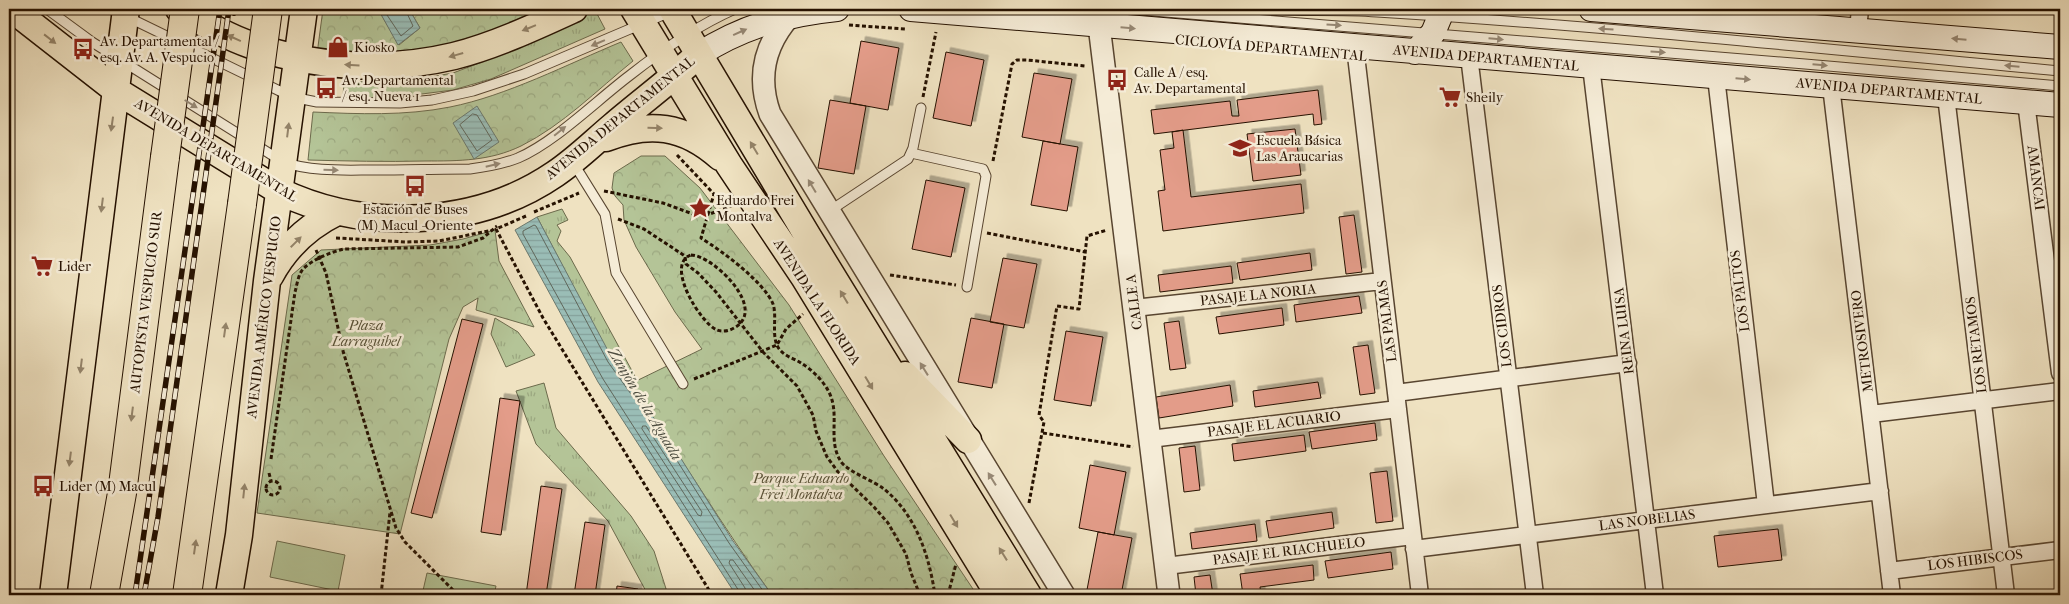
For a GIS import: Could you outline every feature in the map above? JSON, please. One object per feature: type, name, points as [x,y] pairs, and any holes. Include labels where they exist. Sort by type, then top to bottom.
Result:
[{"type":"highway","name":"AUTOPISTA VESPUCIO SUR","points":[[104,595],[122,493],[185,9]]},
{"type":"highway","points":[[187,595],[268,9]]},
{"type":"highway","points":[[92,595],[122,493]]},
{"type":"main road","name":"AVENIDA DEPARTAMENTAL","points":[[12,9],[117,91],[279,191],[299,201],[337,212],[393,219],[465,212],[516,195],[554,175],[674,76],[692,45],[790,16],[843,17]]},
{"type":"main road","points":[[179,9],[231,37],[273,53],[347,65],[417,64],[455,56],[564,12]]},
{"type":"main road","name":"AVENIDA AMÉRICO VESPUCIO","points":[[229,595],[240,535],[267,281],[304,9]]},
{"type":"main road","points":[[1591,9],[1679,16],[1859,19],[2060,47]]},
{"type":"main road","name":"AVENIDA LA FLORIDA","points":[[675,10],[692,45],[1028,595]]},
{"type":"main road","points":[[53,595],[117,91],[121,11]]},
{"type":"main road","name":"AVENIDA LA FLORIDA","points":[[638,16],[729,165],[819,302],[999,595]]},
{"type":"main road","name":"AVENIDA DEPARTAMENTAL","points":[[910,19],[1098,17],[1355,47],[2060,105]]},
{"type":"main road","points":[[1415,52],[1439,20]]},
{"type":"main road","points":[[591,144],[629,130],[658,127],[681,133],[702,144],[729,165]]},
{"type":"main road","points":[[267,281],[285,253],[296,241],[318,222],[337,212]]},
{"type":"main road","points":[[870,338],[968,440]]},
{"type":"street","points":[[790,16],[777,32],[767,53],[763,71],[765,101],[776,127],[1064,595]]},
{"type":"street","name":"CALLE A","points":[[1098,17],[1169,595]]},
{"type":"street","name":"LAS PALMAS","points":[[1355,47],[1420,595]]},
{"type":"street","name":"LOS CIDROS","points":[[1469,56],[1534,595]]},
{"type":"street","name":"REINA LUISA","points":[[1592,66],[1656,595]]},
{"type":"street","name":"LOS PALTOS","points":[[1716,77],[1766,505]]},
{"type":"street","name":"METROSIVERO","points":[[1831,86],[1892,595]]},
{"type":"street","name":"LOS RETAMOS","points":[[1946,96],[2006,595]]},
{"type":"street","name":"AMANCAI","points":[[2026,102],[2060,373]]},
{"type":"street","name":"PASAJE LA NORIA","points":[[1134,308],[1382,281]]},
{"type":"street","name":"PASAJE EL ACUARIO","points":[[1151,444],[1397,401],[1508,378],[1628,362]]},
{"type":"street","points":[[1871,414],[2060,391]]},
{"type":"street","name":"LAS NOBELIAS","points":[[1414,542],[1527,535],[1880,491]]},
{"type":"street","name":"PASAJE EL RIACHUELO","points":[[1166,566],[1414,542]]},
{"type":"street","name":"LOS HIBISCOS","points":[[1889,571],[2060,550]]},
{"type":"lane","points":[[46,9],[92,42],[283,162],[296,167],[355,170],[470,169],[503,163],[519,157],[545,143],[660,52],[692,45],[735,9]]},
{"type":"lane","points":[[1129,9],[1439,20],[1672,34],[2060,70]]},
{"type":"lane","points":[[1256,9],[1376,11],[1439,20],[2060,86]]},
{"type":"lane","points":[[121,11],[292,97],[317,102],[368,104],[432,100],[496,84],[638,16],[675,10]]},
{"type":"lane","points":[[1679,16],[1774,43]]},
{"type":"lane","points":[[828,212],[908,159],[921,108]]},
{"type":"lane","points":[[911,153],[983,169],[986,176],[967,287]]},
{"type":"lane","points":[[572,161],[591,188],[605,214],[616,273],[683,384]]},
{"type":"path","points":[[843,17],[910,19]]},
{"type":"path","points":[[927,31],[945,33]]},
{"type":"path","points":[[921,108],[936,32]]},
{"type":"path","points":[[984,172],[991,169],[1012,64],[1018,60],[1027,60],[1105,69]]},
{"type":"path","points":[[674,153],[714,194],[702,238],[733,262],[768,295],[773,306],[777,345],[781,351],[803,364],[828,390],[832,400],[835,448],[843,463],[884,489],[912,520],[928,559],[935,595]]},
{"type":"path","points":[[712,595],[542,318],[496,229],[591,188],[663,203],[693,214],[707,215],[750,198]]},
{"type":"path","points":[[605,214],[644,229],[685,256],[686,264],[698,273],[716,292],[763,352],[790,377],[805,399],[827,457],[838,472],[888,523],[906,554],[920,595]]},
{"type":"path","points":[[271,481],[269,472],[295,292],[298,278],[303,269],[333,252],[359,248],[458,247],[483,238],[502,221]]},
{"type":"path","points":[[1014,515],[1030,502],[1043,433],[1044,422],[1039,415],[1057,306],[1079,309],[1087,236],[1109,230]]},
{"type":"path","points":[[976,231],[1085,252]]},
{"type":"path","points":[[315,246],[326,273],[344,351],[396,528],[405,542],[458,595]]},
{"type":"path","points":[[691,255],[702,257],[740,292],[746,303],[746,311],[740,324],[728,331],[716,330],[710,325],[684,286],[680,273],[685,259],[691,255]]},
{"type":"path","points":[[886,275],[967,287]]},
{"type":"path","points":[[683,384],[777,345],[790,324],[819,302]]},
{"type":"path","points":[[1043,433],[1151,444]]},
{"type":"path","points":[[271,481],[276,481],[280,485],[280,491],[277,495],[269,494],[266,490],[267,484],[271,481]]},
{"type":"path","points":[[381,595],[390,511]]},
{"type":"green space","points":[[323,9],[378,9],[399,45],[420,28],[409,9],[548,9],[497,31],[441,47],[405,53],[317,54]]},
{"type":"green space","points":[[595,10],[605,29],[491,79],[453,90],[383,99],[343,97],[344,82],[407,81],[453,73],[482,62],[529,37]]},
{"type":"green space","points":[[621,42],[633,61],[551,128],[536,138],[509,151],[498,155],[450,161],[308,160],[313,112],[399,113],[450,107],[493,95],[537,79]]},
{"type":"green space","name":"Parque Eduardo Frei Montalva","points":[[641,156],[665,156],[700,188],[789,305],[884,456],[977,595],[772,595],[630,384],[702,349],[675,312],[636,247],[624,220],[623,205],[615,196],[612,188],[614,173]]},
{"type":"green space","points":[[562,209],[568,220],[557,225],[561,231],[557,241],[570,257],[637,380],[630,384],[612,360],[537,217]]},
{"type":"green space","name":"Plaza Larraguibel","points":[[495,230],[499,261],[534,327],[476,310],[478,298],[463,307],[449,339],[400,534],[257,513],[292,275],[321,250],[430,245],[463,239]]},
{"type":"green space","points":[[495,318],[518,332],[535,355],[506,367],[491,334]]},
{"type":"green space","points":[[544,383],[556,428],[631,516],[654,551],[668,595],[648,595],[608,521],[536,444],[516,391]]},
{"type":"green space","points":[[277,541],[345,555],[338,591],[270,577]]},
{"type":"green space","points":[[427,573],[496,586],[494,595],[422,595]]},
{"type":"water","points":[[378,9],[409,9],[420,28],[398,45]]},
{"type":"water","points":[[477,106],[499,142],[474,159],[453,123]]},
{"type":"water","points":[[537,217],[613,360],[668,438],[733,541],[772,595],[736,595],[598,382],[515,230]]},
{"type":"building","points":[[861,41],[899,48],[888,110],[850,103]]},
{"type":"building","points":[[946,52],[984,60],[971,126],[933,118]]},
{"type":"building","points":[[1034,73],[1072,79],[1060,144],[1022,137]]},
{"type":"building","points":[[1318,90],[1322,124],[1314,125],[1313,114],[1154,134],[1151,110],[1230,101],[1232,116],[1239,116],[1237,100]]},
{"type":"building","points":[[830,100],[866,106],[854,174],[818,168]]},
{"type":"building","points":[[1295,129],[1301,175],[1253,181],[1247,134]]},
{"type":"building","points":[[1183,130],[1191,197],[1301,184],[1304,213],[1163,231],[1158,191],[1165,190],[1160,150],[1174,148],[1172,132]]},
{"type":"building","points":[[1043,141],[1078,147],[1067,211],[1031,205]]},
{"type":"building","points":[[926,180],[965,188],[951,257],[912,249]]},
{"type":"building","points":[[1354,215],[1362,272],[1346,274],[1339,217]]},
{"type":"building","points":[[1310,253],[1312,270],[1240,280],[1237,263]]},
{"type":"building","points":[[1003,258],[1037,264],[1024,328],[990,322]]},
{"type":"building","points":[[1231,266],[1233,283],[1160,292],[1158,275]]},
{"type":"building","points":[[1359,296],[1362,313],[1296,322],[1294,305]]},
{"type":"building","points":[[1282,308],[1284,325],[1219,334],[1216,317]]},
{"type":"building","points":[[971,318],[1004,324],[992,388],[958,382]]},
{"type":"building","points":[[462,319],[483,324],[432,518],[411,513]]},
{"type":"building","points":[[1179,321],[1186,368],[1170,370],[1164,323]]},
{"type":"building","points":[[1066,331],[1103,337],[1091,406],[1054,400]]},
{"type":"building","points":[[1368,345],[1375,393],[1360,395],[1353,347]]},
{"type":"building","points":[[1318,382],[1321,398],[1255,407],[1253,391]]},
{"type":"building","points":[[1230,385],[1233,406],[1159,418],[1156,397]]},
{"type":"building","points":[[500,398],[520,401],[501,535],[481,532]]},
{"type":"building","points":[[1375,423],[1377,440],[1312,449],[1309,432]]},
{"type":"building","points":[[1304,435],[1306,451],[1234,461],[1232,444]]},
{"type":"building","points":[[1195,446],[1200,490],[1184,492],[1179,448]]},
{"type":"building","points":[[1090,465],[1126,472],[1114,535],[1079,528]]},
{"type":"building","points":[[1387,471],[1393,521],[1376,523],[1370,473]]},
{"type":"building","points":[[541,486],[562,489],[546,595],[526,595]]},
{"type":"building","points":[[1332,512],[1334,528],[1269,538],[1266,521]]},
{"type":"building","points":[[585,522],[605,525],[595,595],[574,595]]},
{"type":"building","points":[[1255,524],[1257,541],[1192,549],[1190,533]]},
{"type":"building","points":[[1778,529],[1782,560],[1718,567],[1714,536]]},
{"type":"building","points":[[1098,532],[1132,538],[1121,595],[1086,595]]},
{"type":"building","points":[[1391,552],[1393,569],[1328,578],[1325,561]]},
{"type":"building","points":[[1313,565],[1314,580],[1260,587],[1261,595],[1243,595],[1240,574]]},
{"type":"building","points":[[1210,575],[1213,595],[1196,595],[1194,577]]},
{"type":"building","points":[[617,586],[638,589],[637,595],[616,595]]},
{"type":"railway","points":[[135,595],[220,9]]},
{"type":"railway","points":[[144,595],[158,517],[229,9]]},
{"type":"place","name":"Kiosko","points":[[338,47]]},
{"type":"place","name":"Av. Departamental / esq. Av. A. Vespucio","points":[[83,49]]},
{"type":"place","name":"Calle A / esq. Av. Departamental","points":[[1117,80]]},
{"type":"place","name":"Av. Departamental / esq. Nueva 1","points":[[326,88]]},
{"type":"place","name":"Sheily","points":[[1450,97]]},
{"type":"place","name":"Escuela Básica Las Araucarias","points":[[1240,148]]},
{"type":"place","name":"Estación de Buses (M) Macul -Oriente","points":[[415,186]]},
{"type":"place","name":"Eduardo Frei Montalva","points":[[700,208]]},
{"type":"place","name":"Lider","points":[[42,266]]},
{"type":"place","name":"Lider (M) Macul","points":[[43,486]]},
{"type":"water label","name":"Zanjón de la Aguada","points":[[645,404]]}]
